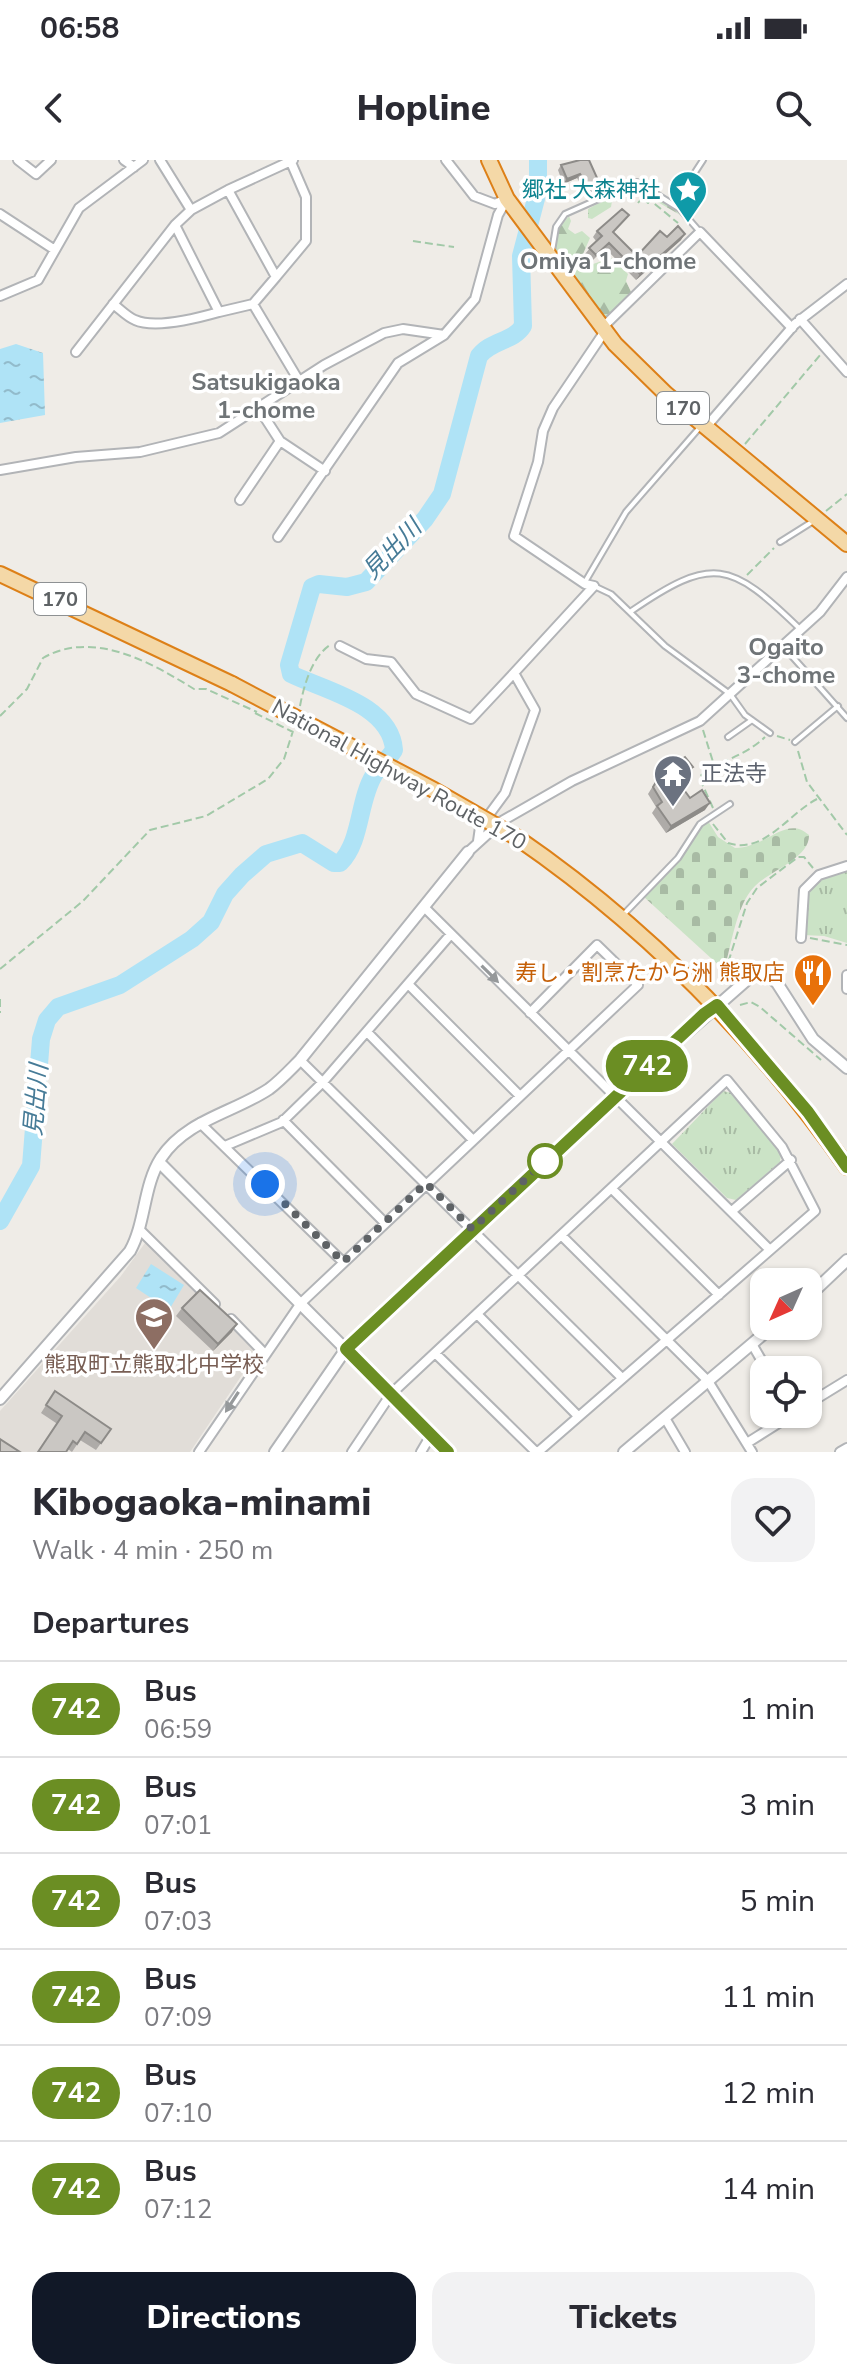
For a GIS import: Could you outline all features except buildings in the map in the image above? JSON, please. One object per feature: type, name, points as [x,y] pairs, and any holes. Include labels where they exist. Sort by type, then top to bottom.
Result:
[{"type":"highway","name":"170","points":[[489,160],[510,203],[603,330],[651,381],[847,544]]},
{"type":"highway","name":"National Highway Route 170","points":[[0,567],[120,631]]},
{"type":"highway","name":"National Highway Route 170","points":[[0,574],[232,684],[434,790],[516,837],[576,879],[622,916],[717,1005],[789,1088],[847,1167]]},
{"type":"street","points":[[18,160],[36,174],[51,160]]},
{"type":"street","points":[[124,160],[134,167]]},
{"type":"street","points":[[0,296],[38,280],[79,208],[143,160]]},
{"type":"street","points":[[160,160],[191,210]]},
{"type":"street","points":[[76,352],[113,304],[175,225],[191,210],[291,160],[306,197],[306,241],[253,304],[186,321],[147,322],[136,321],[113,304]]},
{"type":"street","points":[[446,160],[474,196],[495,204],[510,203]]},
{"type":"street","points":[[228,190],[276,277]]},
{"type":"street","points":[[278,537],[398,363],[444,335],[475,299],[498,215],[510,203]]},
{"type":"street","points":[[0,214],[55,250]]},
{"type":"street","points":[[175,225],[219,312]]},
{"type":"street","points":[[340,646],[366,659],[391,662],[416,694],[471,719],[589,585],[514,536],[538,462],[543,431],[553,408],[603,330],[700,232],[792,328]]},
{"type":"street","points":[[704,426],[800,319],[847,284]]},
{"type":"street","points":[[253,304],[299,381]]},
{"type":"street","points":[[800,319],[847,372]]},
{"type":"street","points":[[0,470],[176,445],[219,433],[299,381],[384,333],[412,329],[444,335]]},
{"type":"street","points":[[258,407],[280,441],[325,471]]},
{"type":"street","points":[[240,500],[280,441]]},
{"type":"street","points":[[0,1399],[130,1251],[141,1231],[148,1191],[159,1162],[168,1149],[200,1123],[270,1088],[300,1060],[478,841],[502,821],[572,781],[667,740],[700,721],[820,612],[847,577]]},
{"type":"street","points":[[478,841],[480,827],[505,793],[535,710],[514,673]]},
{"type":"street","points":[[801,938],[804,890],[819,875],[847,866]]},
{"type":"street","points":[[425,908],[769,1249]]},
{"type":"street","points":[[225,1146],[283,1120],[323,1082],[451,934]]},
{"type":"street","points":[[200,1452],[264,1353],[301,1303],[638,985],[597,945],[530,1013]]},
{"type":"street","points":[[275,1452],[346,1349],[616,1095],[757,973],[768,975],[777,983],[813,1039],[847,1068]]},
{"type":"street","points":[[847,975],[847,989]]},
{"type":"street","points":[[409,985],[520,1096]]},
{"type":"street","points":[[367,1032],[473,1140]]},
{"type":"street","points":[[300,1060],[621,1377]]},
{"type":"street","points":[[352,1452],[391,1394],[727,1080],[791,1160],[815,1211],[537,1452],[435,1353]]},
{"type":"street","points":[[283,1120],[385,1223]]},
{"type":"street","points":[[200,1123],[343,1262]]},
{"type":"street","points":[[732,1211],[791,1160]]},
{"type":"street","points":[[159,1162],[448,1452]]},
{"type":"street","points":[[612,1189],[719,1295]]},
{"type":"street","points":[[141,1231],[264,1353]]},
{"type":"street","points":[[562,1236],[708,1381],[752,1452]]},
{"type":"street","points":[[822,1284],[847,1260]]},
{"type":"street","points":[[477,1314],[577,1415]]},
{"type":"street","points":[[624,1452],[757,1340]]},
{"type":"street","points":[[752,1344],[759,1356]]},
{"type":"street","points":[[822,1395],[847,1380]]},
{"type":"street","points":[[665,1418],[685,1452]]},
{"type":"street","points":[[747,1443],[771,1428]]},
{"type":"street","points":[[421,1452],[431,1435]]},
{"type":"street","points":[[840,1452],[847,1448]]},
{"type":"lane","points":[[690,180],[703,160]]},
{"type":"lane","points":[[553,263],[556,227],[568,213],[637,182],[673,204],[698,226],[700,232]]},
{"type":"lane","points":[[704,426],[626,512],[589,585],[611,594],[677,657],[730,694],[752,720],[770,733]]},
{"type":"lane","points":[[780,542],[817,519]]},
{"type":"lane","points":[[630,612],[696,573],[712,571],[744,579],[800,629]]},
{"type":"lane","points":[[782,645],[847,718]]},
{"type":"lane","points":[[795,742],[838,706]]},
{"type":"lane","points":[[728,737],[752,720]]},
{"type":"lane","points":[[622,916],[678,858],[692,832],[730,804]]},
{"type":"path","points":[[673,204],[690,180]]},
{"type":"path","points":[[638,203],[642,198],[648,203],[650,200],[678,223]]},
{"type":"path","points":[[413,241],[454,247]]},
{"type":"path","points":[[737,454],[796,380],[826,350]]},
{"type":"path","points":[[817,519],[847,494]]},
{"type":"path","points":[[744,579],[780,542]]},
{"type":"path","points":[[299,712],[309,674],[327,646],[340,646]]},
{"type":"path","points":[[0,716],[27,689],[43,658],[77,648],[102,649],[132,656],[194,689],[206,689],[293,732]]},
{"type":"path","points":[[287,707],[301,703]]},
{"type":"path","points":[[254,713],[264,711]]},
{"type":"path","points":[[700,721],[714,765]]},
{"type":"path","points":[[0,969],[83,901],[150,830],[206,816],[268,779],[284,759],[296,722]]},
{"type":"path","points":[[818,798],[798,809],[762,841],[749,846],[728,843],[713,816],[699,777],[714,765],[742,756],[770,733],[795,742],[807,782],[847,835]]},
{"type":"path","points":[[721,985],[747,903],[757,888],[798,857],[804,857],[819,875]]},
{"type":"path","points":[[801,938],[824,938],[847,945]]},
{"type":"path","points":[[0,999],[0,1013]]},
{"type":"path","points":[[740,1005],[751,1002],[760,1007],[825,1063]]},
{"type":"shaded area","name":"熊取町立熊取北中学校","points":[[145,1243],[253,1347],[256,1354],[190,1452],[0,1452],[0,1411],[121,1276]]},
{"type":"green space","points":[[633,185],[649,190],[682,216],[635,189],[621,197],[618,194]]},
{"type":"green space","points":[[608,198],[612,201],[611,207],[592,219],[588,218],[588,209]]},
{"type":"green space","points":[[569,216],[568,229],[575,234],[582,231],[590,238],[583,254],[593,264],[611,258],[628,274],[626,281],[631,292],[606,317],[602,317],[554,251],[558,229]]},
{"type":"green space","points":[[708,821],[718,837],[735,848],[746,847],[792,828],[809,835],[803,851],[755,886],[743,903],[724,970],[644,897],[679,861],[695,833]]},
{"type":"green space","points":[[847,868],[847,943],[824,936],[803,935],[810,891],[823,879]]},
{"type":"green space","points":[[723,1091],[732,1093],[781,1154],[780,1162],[736,1200],[727,1198],[672,1144]]},
{"type":"water","points":[[16,344],[43,353],[45,415],[0,423],[0,349]]},
{"type":"water","points":[[151,1264],[184,1285],[169,1310],[136,1288]]},
{"type":"waterway","name":"見出川","points":[[0,1221],[31,1166],[41,1039],[47,1020],[58,1007],[120,985],[192,939],[211,922],[225,894],[266,854],[302,843],[334,863],[340,863],[347,854],[369,785],[394,750],[390,734],[369,710],[291,674],[289,665],[312,587],[319,584],[347,587],[366,582],[425,519],[442,494],[479,356],[523,326],[521,256],[538,191],[538,160]]},
{"type":"bus line","name":"742","points":[[448,1452],[346,1349],[704,1014],[717,1005],[808,1112],[847,1167]]},
{"type":"place","name":"郷社 大森神社","points":[[688,224]]},
{"type":"place","name":"正法寺","points":[[673,808]]},
{"type":"place","name":"寿し・割烹たから洲 熊取店","points":[[813,1007]]},
{"type":"place","name":"熊取町立熊取北中学校","points":[[154,1351]]},
{"type":"district","name":"Omiya 1-chome","points":[[608,261]]},
{"type":"district","name":"Satsukigaoka 1-chome","points":[[266,396]]},
{"type":"district","name":"Ogaito 3-chome","points":[[786,661]]},
{"type":"route","points":[[265,1184],[343,1262],[426,1183],[472,1229],[545,1161]]}]
